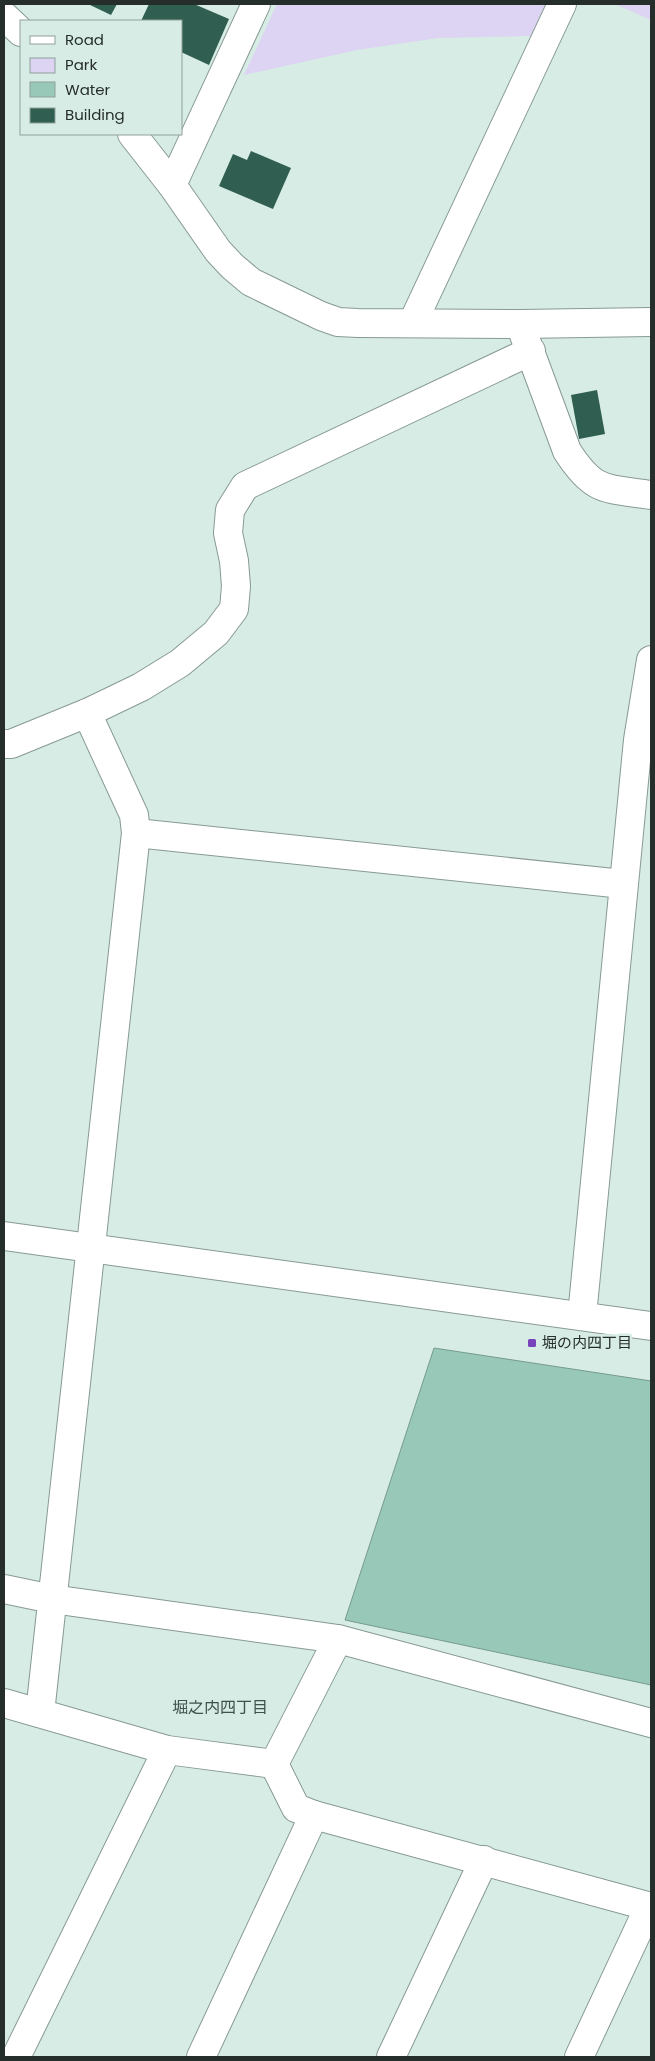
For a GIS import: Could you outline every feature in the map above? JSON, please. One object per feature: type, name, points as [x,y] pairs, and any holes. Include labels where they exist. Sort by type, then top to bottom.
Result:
[{"type":"street","points":[[172,185],[256,4]]},
{"type":"street","points":[[413,322],[562,4]]},
{"type":"street","points":[[4,16],[20,31]]},
{"type":"street","points":[[133,135],[172,185],[218,251],[251,282],[321,316],[338,322],[520,324],[651,322]]},
{"type":"street","points":[[520,324],[567,451],[587,478],[600,487],[651,495]]},
{"type":"street","points":[[4,744],[11,744],[87,713],[141,687],[180,662],[216,633],[234,609],[236,586],[234,561],[228,533],[230,510],[245,486],[531,351]]},
{"type":"street","points":[[582,1316],[638,740],[651,660]]},
{"type":"street","points":[[40,1713],[136,833],[134,815],[87,713]]},
{"type":"street","points":[[136,833],[623,884]]},
{"type":"street","points":[[4,1236],[651,1326]]},
{"type":"street","points":[[4,1589],[52,1599],[338,1639],[651,1723]]},
{"type":"street","points":[[274,1764],[338,1639]]},
{"type":"street","points":[[4,1703],[167,1750],[274,1764]]},
{"type":"street","points":[[16,2057],[167,1750]]},
{"type":"street","points":[[274,1764],[296,1808],[314,1815],[650,1907],[579,2057]]},
{"type":"street","points":[[201,2057],[314,1815]]},
{"type":"street","points":[[391,2057],[484,1860]]},
{"type":"green space","points":[[277,4],[546,4],[531,36],[438,38],[357,50],[244,75]]},
{"type":"green space","points":[[615,4],[651,4],[651,20]]},
{"type":"water","points":[[434,1348],[651,1381],[651,1685],[345,1620]]},
{"type":"building","points":[[88,4],[117,4],[111,15]]},
{"type":"building","points":[[149,4],[194,4],[229,19],[209,65],[182,52],[182,20],[141,20]]},
{"type":"building","points":[[251,151],[291,168],[273,209],[219,186],[233,154],[247,160]]},
{"type":"building","points":[[597,390],[605,434],[579,439],[571,395]]},
{"type":"place","name":"堀の内四丁目","points":[[532,1343]]},
{"type":"district","name":"堀之内四丁目","points":[[220,1707]]}]
